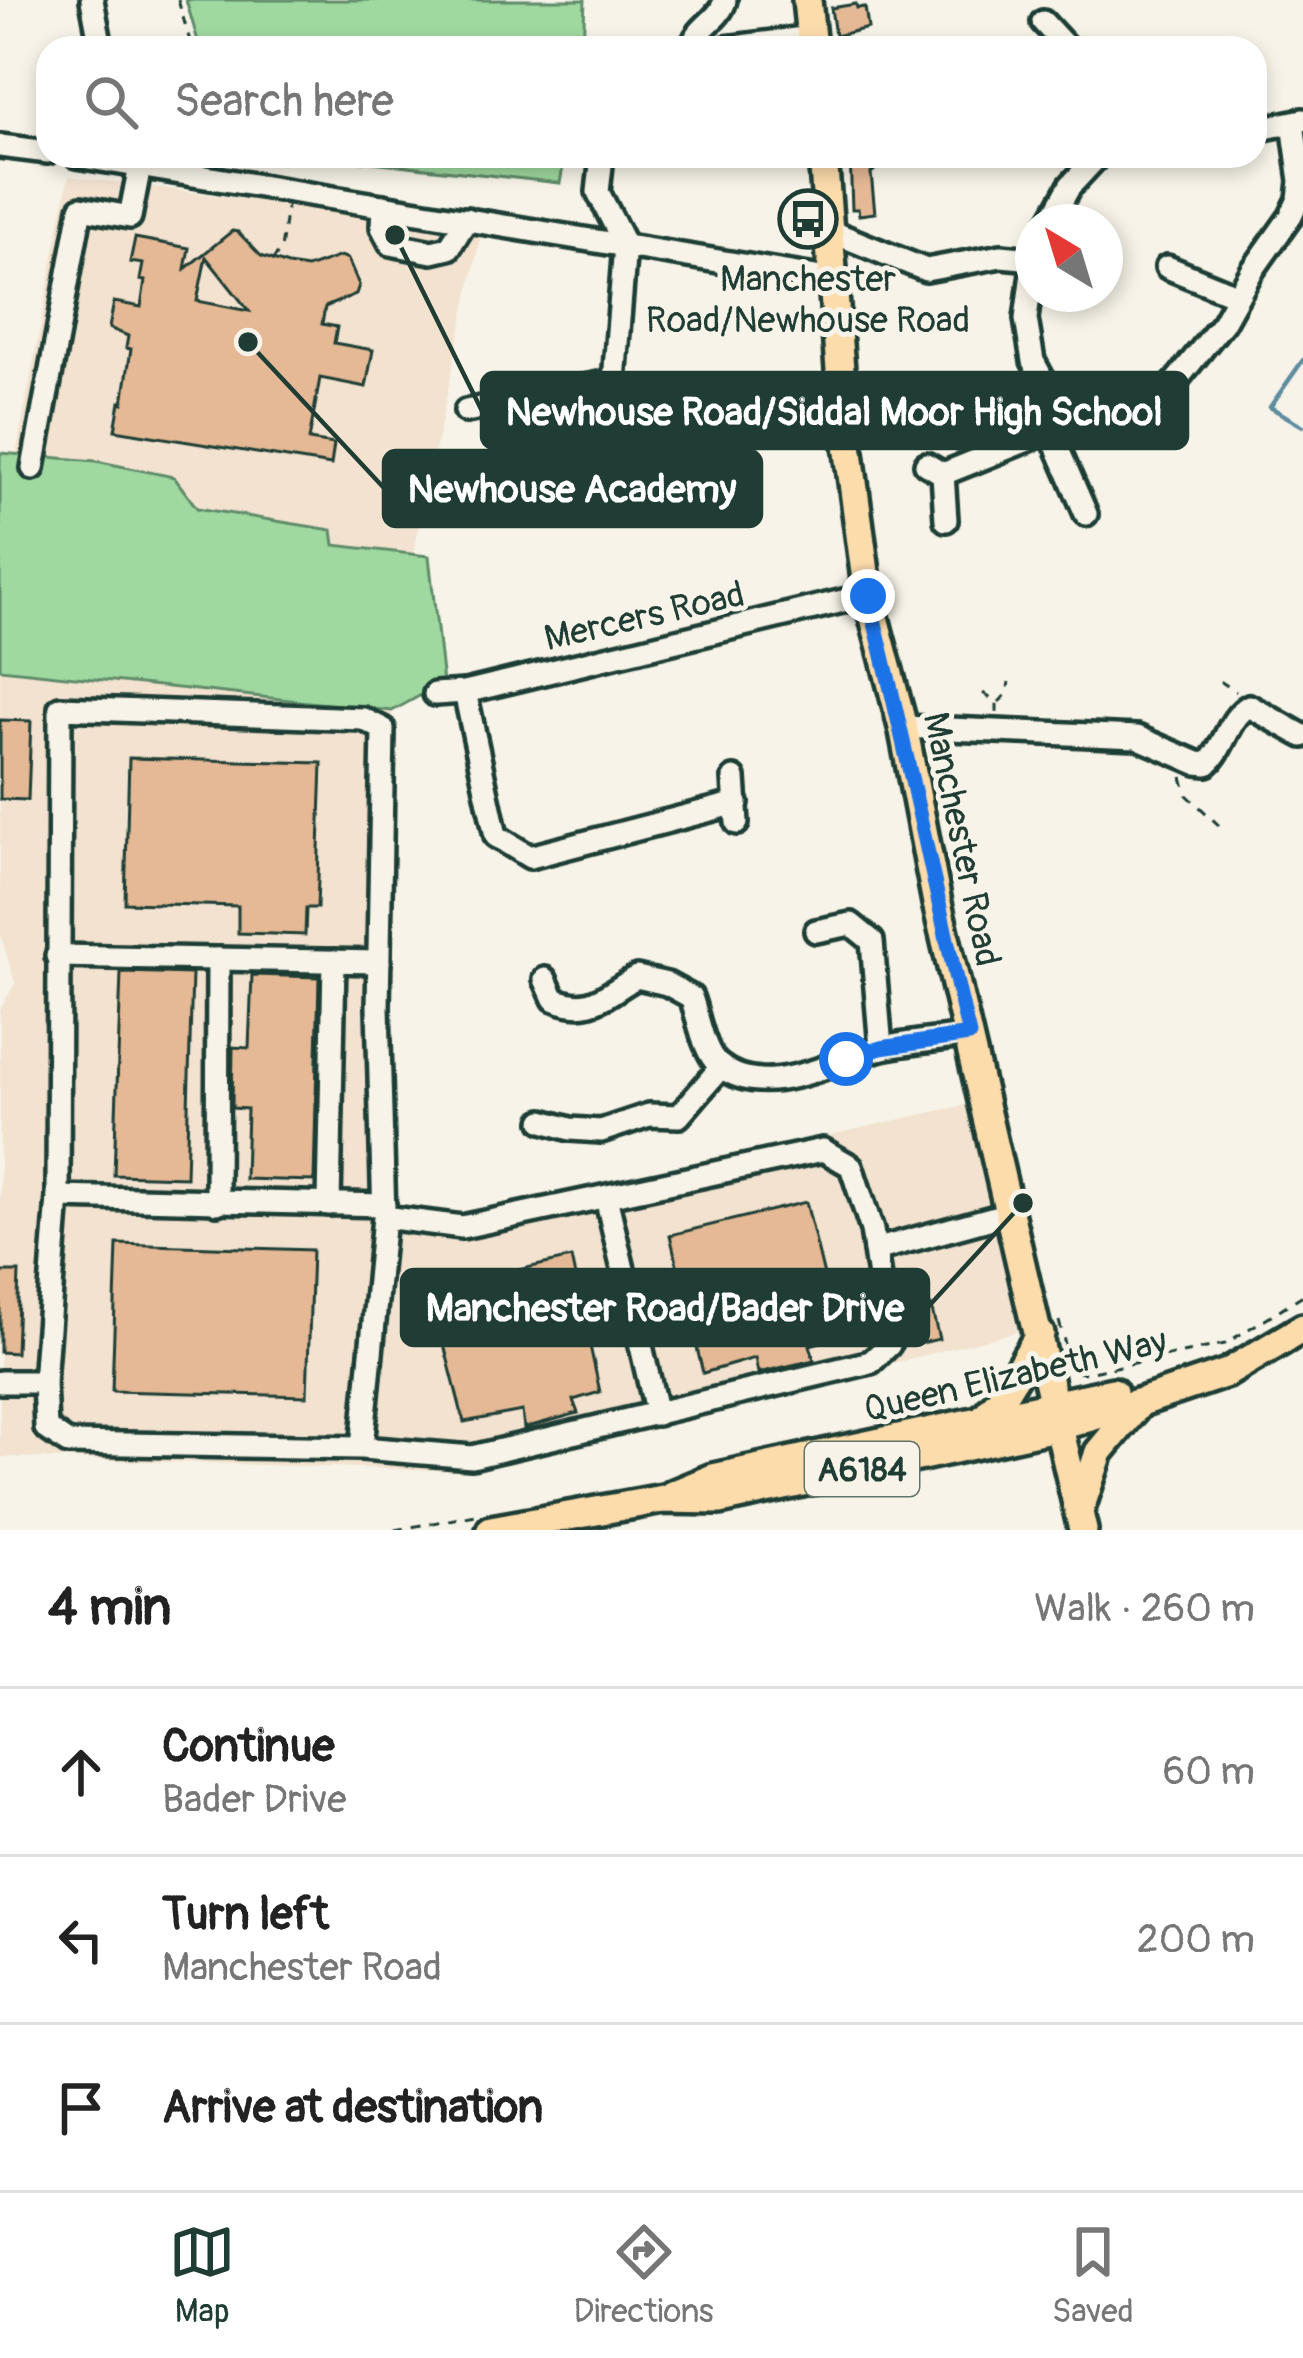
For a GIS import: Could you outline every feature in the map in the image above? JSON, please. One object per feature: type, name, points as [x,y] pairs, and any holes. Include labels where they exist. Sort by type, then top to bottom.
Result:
[{"type":"main road","points":[[807,0],[811,36]]},
{"type":"main road","name":"Manchester Road","points":[[824,168],[842,391],[868,596],[903,727],[937,904],[1081,1521]]},
{"type":"main road","name":"Queen Elizabeth Way","points":[[663,1499],[713,1478],[980,1423],[1058,1416],[1220,1360],[1303,1311]]},
{"type":"main road","name":"Queen Elizabeth Way","points":[[491,1530],[663,1499],[720,1500],[1058,1416],[1141,1402],[1227,1373],[1303,1328]]},
{"type":"main road","points":[[980,1423],[1000,1400],[1040,1334]]},
{"type":"main road","points":[[1081,1521],[1099,1452],[1141,1402]]},
{"type":"street","points":[[92,0],[99,36]]},
{"type":"street","points":[[696,36],[718,15],[725,0]]},
{"type":"street","points":[[1152,404],[1201,353],[1281,233],[1298,199],[1298,122],[1267,128]]},
{"type":"street","points":[[0,146],[36,150]]},
{"type":"street","points":[[33,468],[81,208],[130,217],[140,168]]},
{"type":"street","points":[[152,168],[834,280]]},
{"type":"street","points":[[466,411],[614,381],[625,245],[598,192],[601,168]]},
{"type":"street","points":[[1060,204],[1087,168]]},
{"type":"street","points":[[383,206],[382,227],[391,244],[432,252],[449,248],[467,219]]},
{"type":"street","points":[[830,231],[926,270],[950,267],[976,254],[1015,259]]},
{"type":"street","points":[[1167,267],[1238,296]]},
{"type":"street","points":[[1027,312],[1033,361],[1046,386],[1050,431],[1086,514]]},
{"type":"street","points":[[627,427],[696,413],[722,424],[842,391]]},
{"type":"street","points":[[946,520],[934,469],[1050,431]]},
{"type":"street","name":"Mercers Road","points":[[434,694],[465,692],[868,596]]},
{"type":"street","points":[[465,692],[496,836],[530,856],[737,813],[734,778]]},
{"type":"street","points":[[903,727],[1137,737],[1207,764],[1240,710],[1249,706],[1303,736]]},
{"type":"street","points":[[58,1197],[329,1204],[384,1211],[462,1226],[823,1150],[851,1166],[875,1250],[889,1345],[871,1362],[472,1457],[362,1448],[68,1443],[46,1428],[44,1382],[58,1197],[60,708],[363,719],[383,729],[379,962],[384,1211],[362,1448]]},
{"type":"street","points":[[816,931],[851,924],[872,941],[881,1048]]},
{"type":"street","points":[[57,956],[379,962]]},
{"type":"street","points":[[217,1203],[218,958]]},
{"type":"street","points":[[329,1204],[334,961]]},
{"type":"street","points":[[546,995],[569,1006],[592,1006],[637,977],[667,984],[691,997],[712,1057],[721,1067],[760,1080],[794,1077],[881,1048],[969,1035]]},
{"type":"street","points":[[543,1121],[570,1130],[601,1131],[649,1115],[680,1116],[721,1067]]},
{"type":"street","points":[[606,1197],[657,1414]]},
{"type":"street","points":[[875,1250],[1010,1213]]},
{"type":"street","points":[[0,1382],[44,1382]]},
{"type":"path","points":[[178,0],[188,36]]},
{"type":"path","points":[[272,261],[280,249],[288,190]]},
{"type":"path","points":[[1047,397],[1098,379],[1126,385],[1152,404]]},
{"type":"path","points":[[994,729],[998,703],[1010,682]]},
{"type":"path","points":[[983,693],[998,703]]},
{"type":"path","points":[[1183,757],[1182,782],[1187,795],[1225,831]]},
{"type":"path","points":[[1069,1361],[1077,1372],[1087,1373],[1225,1344],[1303,1295]]},
{"type":"shaded area","points":[[69,176],[482,230],[413,554],[334,545],[331,530],[197,508],[174,477],[96,461],[16,454]]},
{"type":"shaded area","points":[[0,669],[392,711],[384,1018],[392,1194],[400,1208],[471,1215],[974,1103],[1027,1329],[467,1471],[0,1457],[0,1010],[15,983],[0,932]]},
{"type":"green space","points":[[186,0],[585,0],[584,36],[196,36]]},
{"type":"green space","points":[[426,168],[563,168],[560,183]]},
{"type":"green space","points":[[0,453],[96,461],[174,477],[197,508],[332,530],[334,545],[429,556],[443,683],[392,711],[0,669]]},
{"type":"building","points":[[865,7],[868,28],[835,36],[831,8]]},
{"type":"building","points":[[850,168],[876,168],[871,173],[875,213],[859,215],[858,209],[852,209]]},
{"type":"building","points":[[232,231],[261,256],[288,265],[307,268],[341,256],[348,259],[359,285],[356,294],[325,307],[322,324],[337,327],[334,343],[373,350],[366,387],[320,378],[309,440],[334,444],[331,465],[115,430],[131,349],[126,348],[128,336],[109,328],[114,302],[141,307],[143,264],[130,262],[135,238],[189,248],[185,269]],"holes":[[[206,257],[249,311],[197,301]]]},
{"type":"building","points":[[0,720],[31,721],[28,800],[0,799]]},
{"type":"building","points":[[129,758],[322,763],[317,908],[306,908],[305,935],[238,933],[238,906],[125,903]]},
{"type":"building","points":[[121,972],[192,974],[186,1177],[114,1175]]},
{"type":"building","points":[[252,975],[319,977],[314,1181],[245,1179],[247,1109],[232,1108],[233,1047],[249,1048]]},
{"type":"building","points":[[806,1202],[839,1337],[810,1345],[814,1360],[758,1373],[755,1358],[703,1373],[670,1235]]},
{"type":"building","points":[[117,1244],[312,1250],[307,1396],[112,1391]]},
{"type":"building","points":[[571,1258],[600,1392],[573,1400],[578,1413],[524,1428],[522,1411],[464,1422],[430,1290]]},
{"type":"building","points":[[0,1272],[19,1272],[16,1353],[0,1352]]},
{"type":"building","points":[[931,1306],[939,1339],[914,1345],[906,1312]]},
{"type":"waterway","points":[[1303,360],[1270,407],[1303,426]]},
{"type":"place","name":"Manchester Road/Newhouse Road","points":[[808,219]]},
{"type":"place","name":"Newhouse Road/Siddal Moor High School","points":[[395,235]]},
{"type":"place","name":"Newhouse Academy","points":[[248,342]]},
{"type":"place","name":"Manchester Road/Bader Drive","points":[[1023,1203]]},
{"type":"route","points":[[846,1059],[881,1048],[969,1035],[937,904],[904,731],[868,596]]}]
